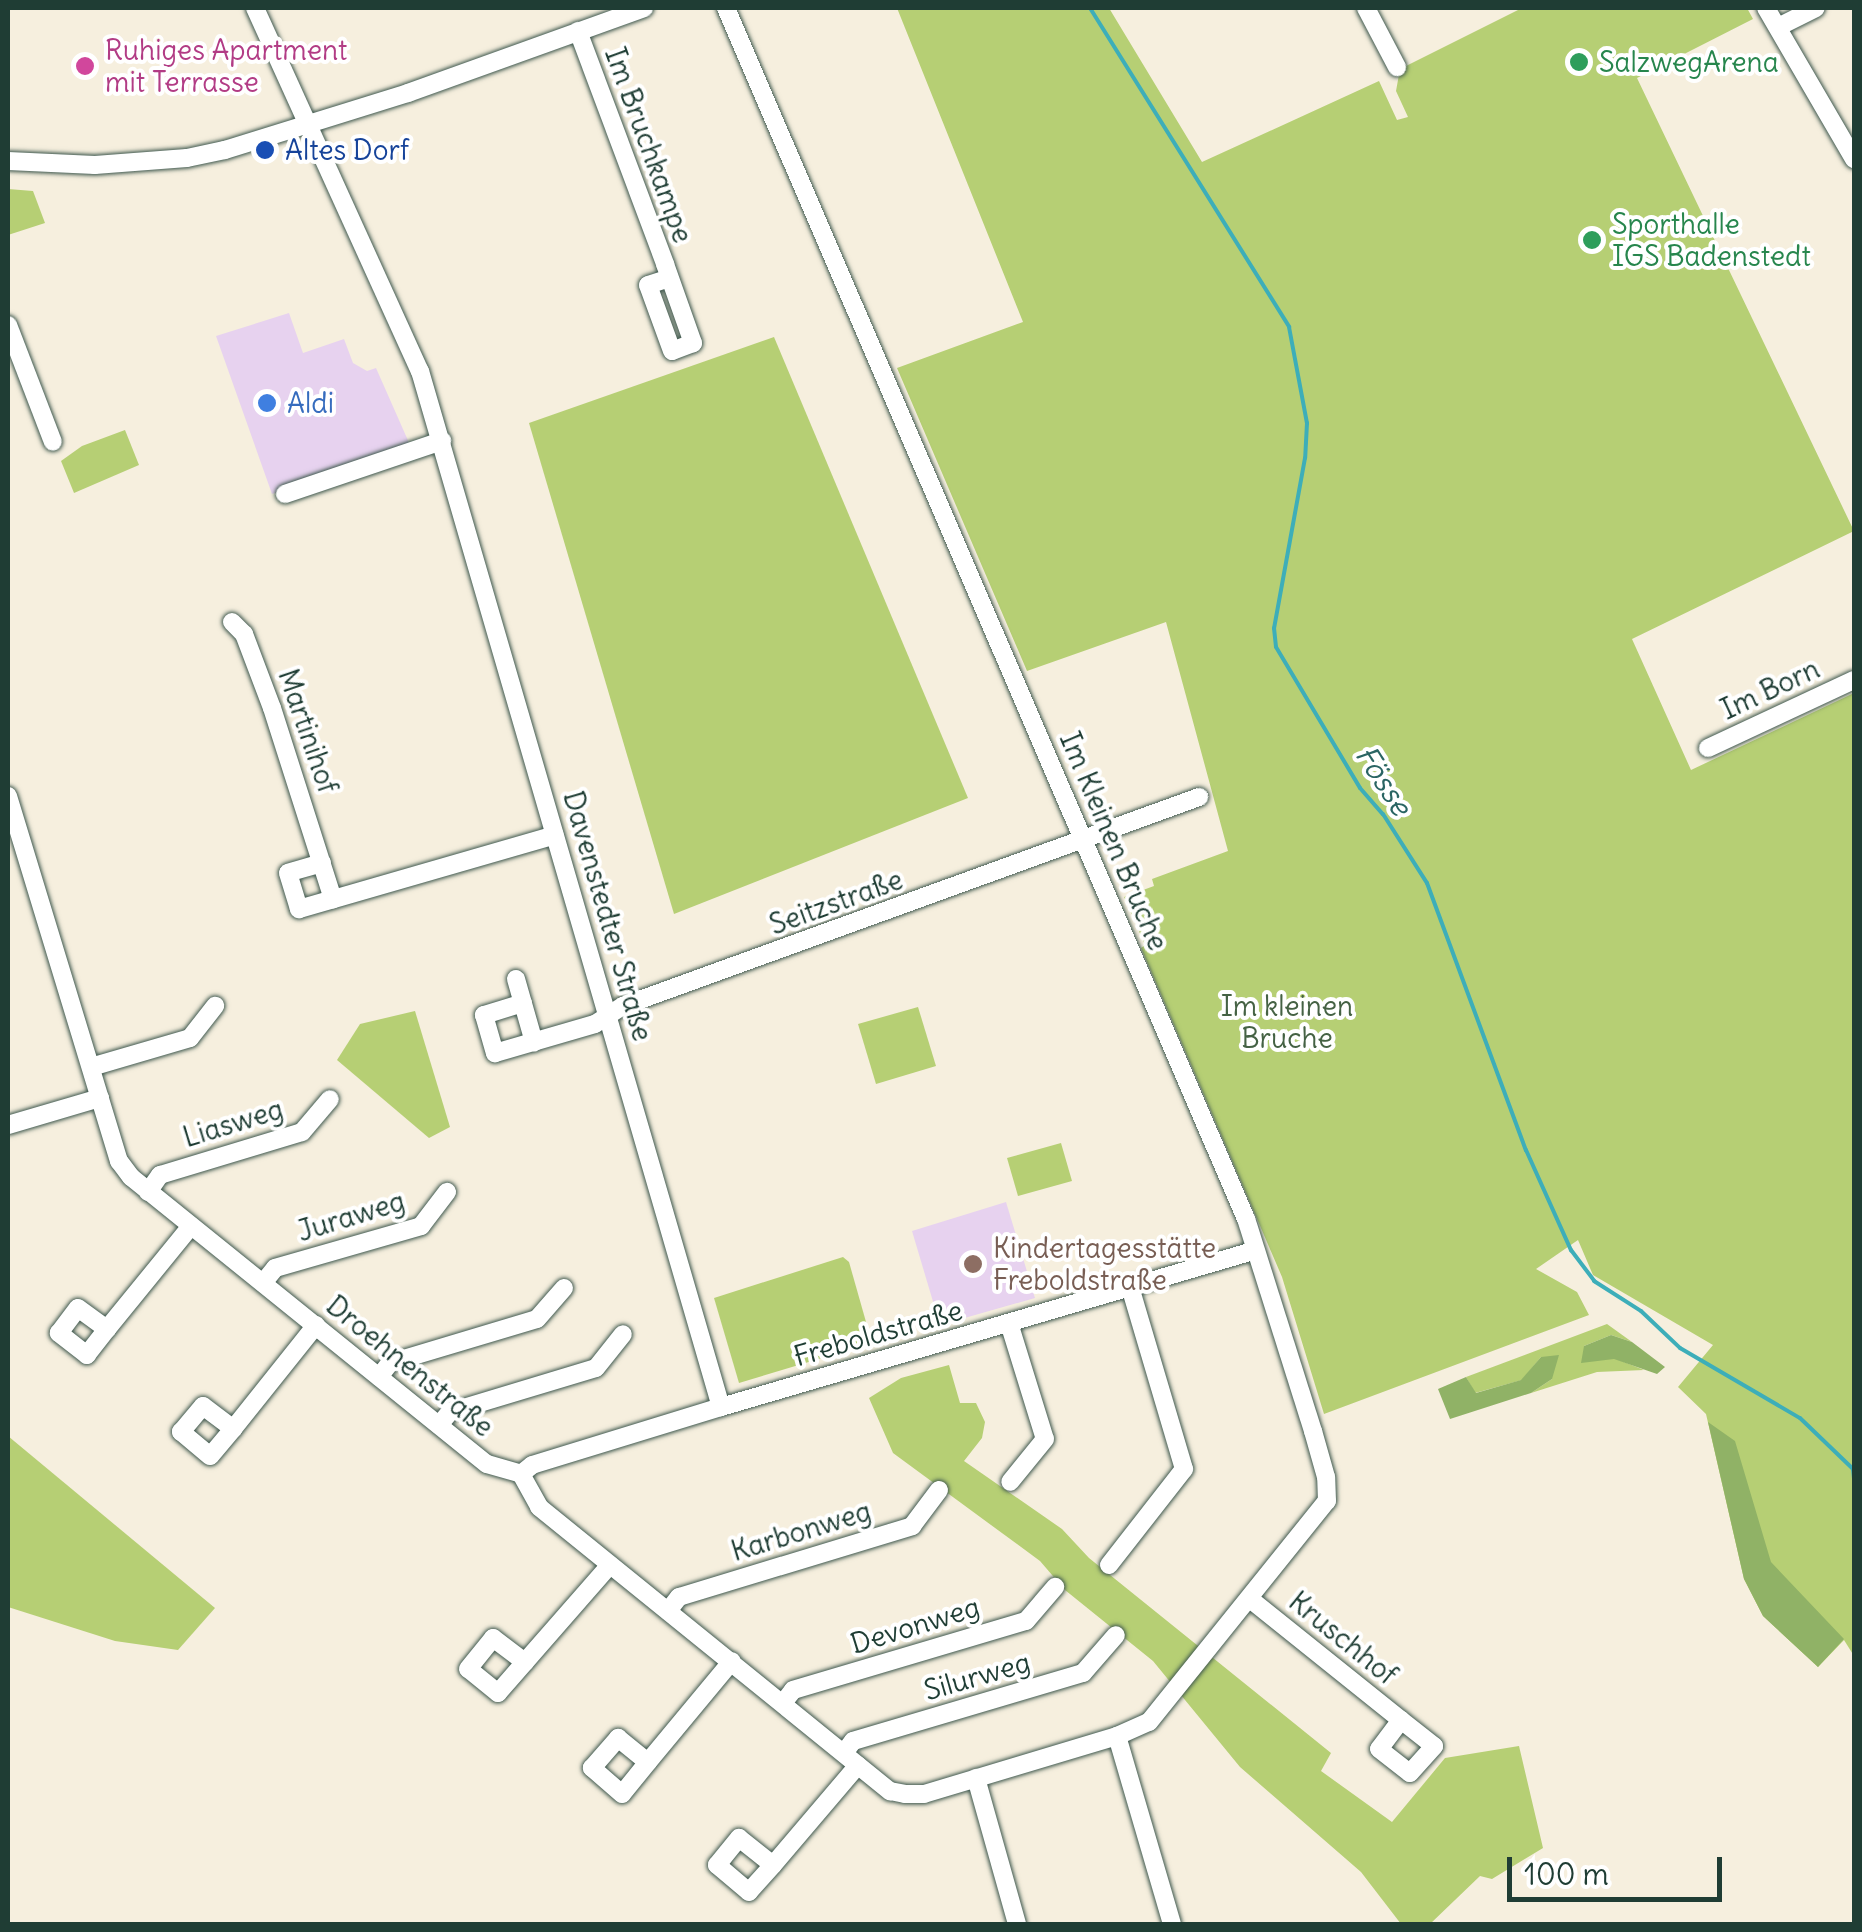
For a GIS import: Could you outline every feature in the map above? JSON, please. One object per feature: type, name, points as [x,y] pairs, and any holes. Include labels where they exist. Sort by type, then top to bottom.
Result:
[{"type":"street","name":"Davenstedter Straße","points":[[255,8],[299,128],[420,370],[721,1407]]},
{"type":"street","points":[[8,160],[95,165],[187,158],[299,128],[644,8]]},
{"type":"street","name":"Im Kleinen Bruche","points":[[726,8],[1246,1219],[1253,1251],[1264,1268],[1328,1490],[1320,1515],[1189,1676],[1149,1722],[1117,1736]]},
{"type":"street","points":[[1366,8],[1397,67]]},
{"type":"street","points":[[1766,8],[1854,157]]},
{"type":"street","points":[[1778,27],[1816,8]]},
{"type":"street","name":"Im Bruchkampe","points":[[578,31],[669,278]]},
{"type":"street","points":[[8,325],[54,442]]},
{"type":"street","points":[[285,494],[442,441]]},
{"type":"street","name":"Martinihof","points":[[232,622],[244,634],[252,652],[333,899]]},
{"type":"street","name":"Im Born","points":[[1708,748],[1854,680]]},
{"type":"street","name":"Droehnenstraße","points":[[8,796],[119,1161],[148,1192],[488,1464],[521,1474]]},
{"type":"street","name":"Seitzstraße","points":[[522,1003],[484,1014],[495,1053],[608,1016],[623,1006],[1198,798]]},
{"type":"street","points":[[322,863],[288,873],[299,910],[556,835]]},
{"type":"street","points":[[516,979],[534,1042]]},
{"type":"street","points":[[91,1067],[190,1038],[215,1006]]},
{"type":"street","points":[[8,1125],[100,1098]]},
{"type":"street","name":"Liasweg","points":[[148,1192],[160,1175],[302,1132],[330,1099]]},
{"type":"street","name":"Juraweg","points":[[264,1283],[275,1268],[422,1226],[447,1192]]},
{"type":"street","points":[[107,1329],[191,1226]]},
{"type":"street","name":"Freboldstraße","points":[[521,1474],[532,1465],[721,1407],[1253,1251]]},
{"type":"street","points":[[1109,1566],[1184,1469],[1130,1287]]},
{"type":"street","points":[[379,1376],[390,1363],[537,1319],[564,1288]]},
{"type":"street","points":[[1010,1323],[1044,1439],[1010,1482]]},
{"type":"street","points":[[233,1429],[316,1325]]},
{"type":"street","points":[[439,1425],[450,1412],[596,1368],[623,1334]]},
{"type":"street","points":[[521,1474],[539,1507],[890,1790],[905,1794],[976,1778],[1117,1736],[1171,1924]]},
{"type":"street","name":"Karbonweg","points":[[668,1612],[679,1597],[912,1526],[939,1490]]},
{"type":"street","points":[[525,1662],[610,1565]]},
{"type":"street","name":"Devonweg","points":[[783,1703],[793,1690],[1026,1621],[1055,1588]]},
{"type":"street","name":"Kruschhof","points":[[1250,1600],[1401,1720]]},
{"type":"street","name":"Silurweg","points":[[851,1759],[853,1741],[1083,1673],[1116,1635]]},
{"type":"street","points":[[648,1762],[732,1662]]},
{"type":"street","points":[[773,1865],[851,1759]]},
{"type":"street","points":[[976,1778],[1017,1924]]},
{"type":"shaded area","points":[[289,313],[303,353],[344,339],[353,363],[367,371],[376,368],[410,445],[272,494],[216,336]]},
{"type":"shaded area","name":"Kindertagesstätte Freboldstraße","points":[[1006,1202],[1035,1298],[940,1325],[912,1231]]},
{"type":"green space","name":"Im kleinen Bruche","points":[[897,8],[1109,8],[1202,162],[1379,81],[1397,120],[1408,117],[1396,91],[1400,69],[1522,8],[1747,8],[1753,19],[1637,78],[1854,531],[1632,639],[1691,770],[1854,693],[1854,1656],[1844,1640],[1818,1667],[1763,1616],[1744,1579],[1706,1414],[1678,1387],[1713,1345],[1593,1275],[1578,1240],[1536,1269],[1577,1292],[1589,1315],[1324,1414],[1282,1277],[1141,948],[1145,945],[1124,897],[1154,886],[1152,879],[1228,851],[1166,622],[1027,671],[897,368],[1023,322]]},
{"type":"green space","points":[[8,189],[33,191],[45,223],[8,235]]},
{"type":"green space","points":[[774,337],[968,798],[674,914],[529,423]]},
{"type":"green space","points":[[125,430],[139,465],[74,493],[61,461],[82,446]]},
{"type":"green space","points":[[918,1007],[936,1066],[876,1084],[858,1024]]},
{"type":"green space","points":[[415,1011],[450,1127],[429,1138],[337,1060],[360,1024]]},
{"type":"green space","points":[[1061,1143],[1072,1181],[1018,1196],[1007,1158]]},
{"type":"green space","points":[[843,1257],[849,1262],[872,1343],[739,1383],[714,1298]]},
{"type":"green space","points":[[1607,1324],[1632,1342],[1611,1335],[1584,1346],[1644,1370],[1597,1372],[1531,1393],[1552,1379],[1541,1357],[1522,1380],[1475,1393],[1466,1377]]},
{"type":"green space","points":[[1611,1335],[1632,1342],[1665,1367],[1657,1374],[1614,1359],[1581,1363],[1584,1346]]},
{"type":"green space","points":[[1559,1355],[1552,1379],[1531,1393],[1450,1419],[1438,1389],[1466,1377],[1476,1393],[1521,1380],[1541,1357]]},
{"type":"green space","points":[[949,1365],[960,1403],[976,1403],[985,1422],[982,1438],[964,1461],[1062,1529],[1089,1558],[1331,1753],[1321,1771],[1392,1822],[1445,1758],[1519,1746],[1543,1848],[1492,1879],[1480,1876],[1430,1924],[1401,1924],[1361,1872],[1240,1767],[1153,1661],[1065,1590],[1040,1561],[893,1453],[869,1398],[901,1378]]},
{"type":"green space","points":[[1708,1422],[1735,1441],[1771,1562],[1844,1639],[1818,1667],[1763,1616],[1744,1579]]},
{"type":"green space","points":[[8,1436],[215,1608],[178,1650],[115,1641],[8,1607]]},
{"type":"waterway","name":"Fösse","points":[[1090,8],[1289,327],[1307,423],[1305,458],[1274,628],[1276,647],[1360,788],[1383,814],[1427,883],[1526,1150],[1571,1250],[1594,1281],[1641,1311],[1680,1348],[1800,1418],[1853,1469],[1854,1478]]},
{"type":"place","name":"SalzwegArena","points":[[1579,62]]},
{"type":"place","name":"Ruhiges Apartment mit Terrasse","points":[[85,66]]},
{"type":"place","name":"Altes Dorf","points":[[265,150]]},
{"type":"place","name":"Sporthalle IGS Badenstedt","points":[[1592,240]]},
{"type":"place","name":"Aldi","points":[[267,403]]},
{"type":"place","name":"Kindertagesstätte Freboldstraße","points":[[973,1264]]}]
